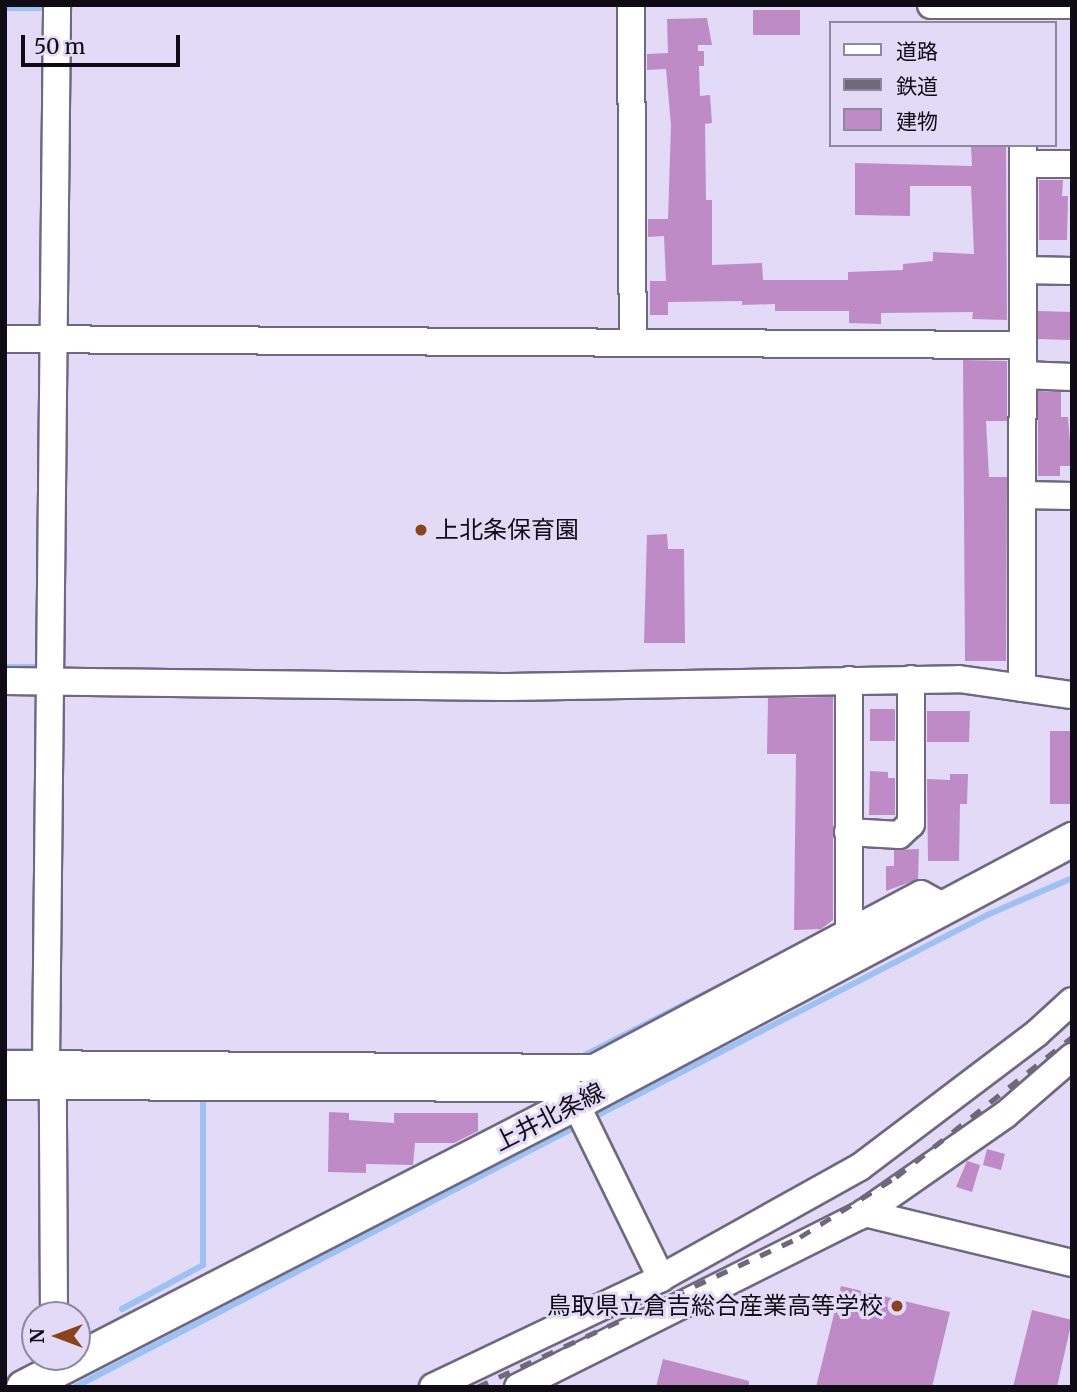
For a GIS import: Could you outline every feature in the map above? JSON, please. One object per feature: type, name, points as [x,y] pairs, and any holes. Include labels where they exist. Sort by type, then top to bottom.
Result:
[{"type":"main road","name":"上井北条線","points":[[91,1344],[575,1086],[944,907],[1072,839]]},
{"type":"main road","name":"上井北条線","points":[[23,1387],[45,1371]]},
{"type":"street","points":[[54,1301],[49,1075],[49,681],[57,5]]},
{"type":"street","points":[[631,5],[633,340]]},
{"type":"street","points":[[931,5],[1023,15],[1072,5]]},
{"type":"street","points":[[1022,688],[1023,155],[1072,164]]},
{"type":"street","points":[[1023,270],[1072,271]]},
{"type":"street","points":[[5,339],[633,340],[1021,345]]},
{"type":"street","points":[[1023,374],[1072,377]]},
{"type":"street","points":[[1023,495],[1072,496]]},
{"type":"street","points":[[5,681],[509,687],[911,679],[1072,695]]},
{"type":"street","points":[[848,832],[899,835],[911,824],[911,679]]},
{"type":"street","points":[[849,680],[849,933]]},
{"type":"street","points":[[5,1064],[49,1075],[575,1086],[594,1068],[921,894],[944,907]]},
{"type":"street","points":[[433,1387],[661,1278],[860,1167],[1037,1033],[1072,1001]]},
{"type":"street","points":[[518,1387],[687,1306],[864,1213],[1005,1115],[1072,1057]]},
{"type":"street","points":[[5,1086],[49,1075]]},
{"type":"street","points":[[575,1086],[661,1278]]},
{"type":"street","points":[[864,1213],[1072,1263]]},
{"type":"building","points":[[753,10],[800,10],[800,35],[753,35]]},
{"type":"building","points":[[707,18],[712,45],[698,45],[698,51],[704,51],[704,66],[699,66],[700,96],[710,95],[712,123],[705,124],[706,200],[712,200],[712,265],[762,263],[763,280],[848,280],[848,272],[903,270],[903,264],[933,261],[933,252],[974,254],[971,186],[910,186],[910,216],[855,215],[855,163],[972,166],[971,147],[1006,147],[1007,320],[972,319],[973,312],[881,313],[881,324],[849,323],[849,311],[775,311],[775,304],[742,305],[742,301],[668,302],[668,315],[650,315],[650,281],[666,281],[664,236],[648,237],[648,219],[668,219],[671,125],[666,69],[647,70],[647,54],[668,53],[667,19]]},
{"type":"building","points":[[1039,180],[1063,180],[1062,196],[1068,196],[1067,240],[1039,240]]},
{"type":"building","points":[[1038,311],[1071,312],[1070,340],[1038,339]]},
{"type":"building","points":[[963,360],[1007,361],[1007,421],[986,421],[989,477],[1007,477],[1006,661],[965,661]]},
{"type":"building","points":[[1038,391],[1061,392],[1061,417],[1068,417],[1072,466],[1060,466],[1060,476],[1038,476]]},
{"type":"building","points":[[667,534],[668,549],[684,549],[685,643],[644,643],[647,535]]},
{"type":"building","points":[[833,697],[833,920],[821,929],[794,930],[796,754],[767,754],[768,698]]},
{"type":"building","points":[[870,709],[895,709],[895,741],[870,741]]},
{"type":"building","points":[[927,711],[970,711],[969,742],[927,742]]},
{"type":"building","points":[[1050,731],[1072,731],[1072,804],[1050,804]]},
{"type":"building","points":[[870,771],[888,772],[888,778],[895,778],[895,815],[869,815]]},
{"type":"building","points":[[950,774],[968,774],[967,804],[960,804],[959,861],[928,861],[927,779],[950,780]]},
{"type":"building","points":[[919,849],[918,879],[886,891],[886,866],[894,866],[894,850]]},
{"type":"building","points":[[329,1112],[349,1113],[349,1120],[394,1123],[394,1113],[478,1113],[478,1131],[454,1143],[415,1143],[413,1165],[366,1164],[366,1173],[328,1172]]},
{"type":"building","points":[[987,1149],[1005,1154],[1001,1170],[983,1165]]},
{"type":"building","points":[[967,1161],[980,1165],[972,1192],[956,1187]]},
{"type":"building","points":[[841,1286],[950,1312],[932,1387],[816,1387]]},
{"type":"building","points":[[1032,1310],[1072,1320],[1057,1387],[1013,1387]]},
{"type":"building","points":[[663,1359],[749,1381],[749,1387],[656,1387]]},
{"type":"waterway","points":[[5,8],[50,8]]},
{"type":"waterway","points":[[5,667],[40,667]]},
{"type":"waterway","points":[[592,1118],[987,915],[1072,878]]},
{"type":"waterway","points":[[581,1057],[724,984]]},
{"type":"waterway","points":[[5,1051],[35,1051]]},
{"type":"waterway","points":[[122,1309],[203,1265],[203,1098]]},
{"type":"waterway","points":[[75,1387],[579,1125]]},
{"type":"railway","points":[[477,1387],[800,1237],[896,1177],[1072,1037]]},
{"type":"place","name":"上北条保育園","points":[[421,530]]},
{"type":"place","name":"鳥取県立倉吉総合産業高等学校","points":[[897,1306]]}]
